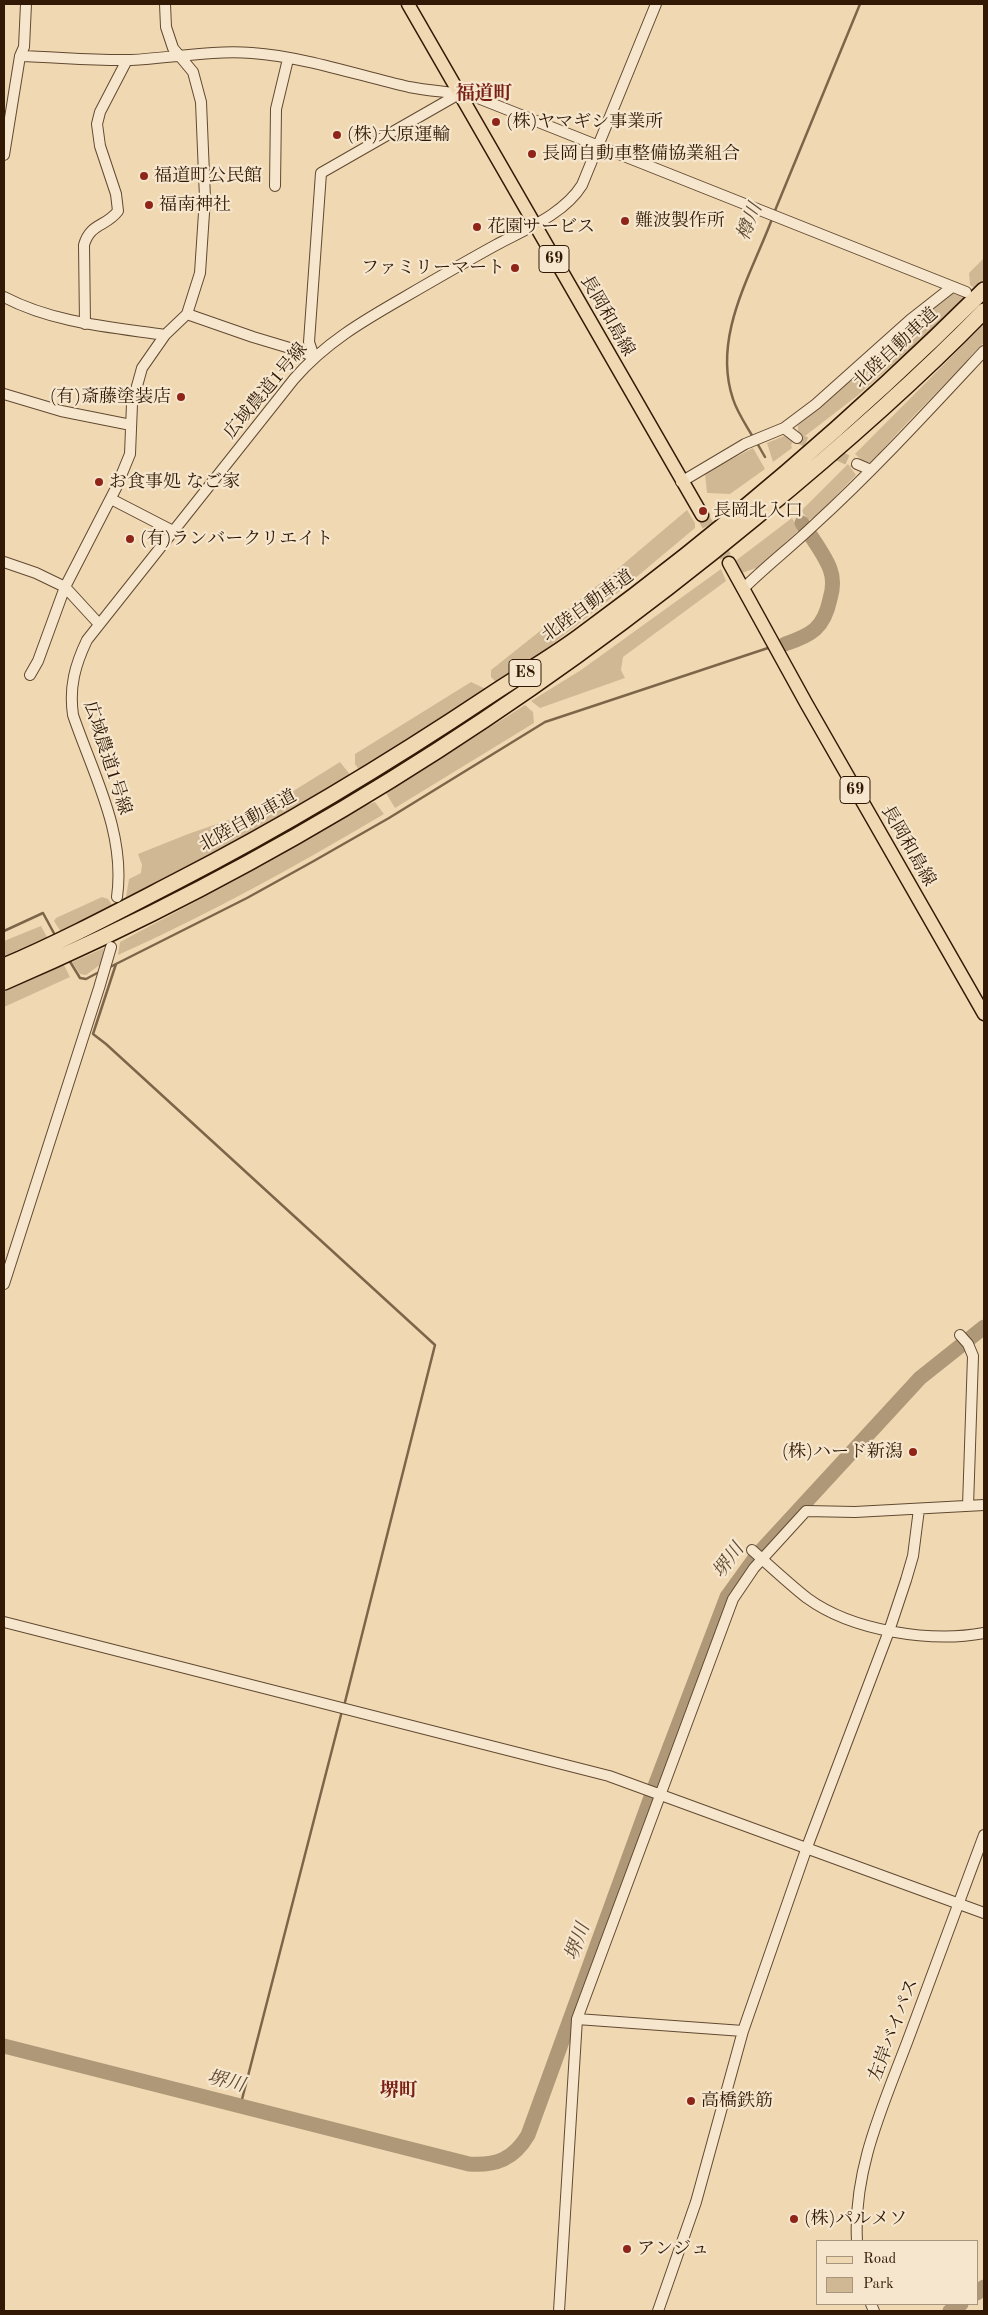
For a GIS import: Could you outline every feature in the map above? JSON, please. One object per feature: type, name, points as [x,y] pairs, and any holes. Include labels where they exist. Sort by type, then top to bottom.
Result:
[{"type":"highway","name":"北陸自動車道","points":[[4,966],[89,927],[232,853],[429,736],[580,637],[656,580],[782,477],[891,380],[984,290]]},
{"type":"highway","name":"北陸自動車道","points":[[4,982],[147,915],[258,856],[362,796],[518,698],[673,585],[786,493],[905,388],[984,311]]},
{"type":"main road","name":"長岡和島線","points":[[408,4],[681,482],[702,515]]},
{"type":"main road","name":"長岡和島線","points":[[729,563],[806,703],[984,1014]]},
{"type":"street","points":[[4,155],[20,56],[24,47],[26,4]]},
{"type":"street","points":[[30,675],[38,661],[65,587],[111,499],[130,454],[132,404],[142,368],[165,335],[187,314],[198,284],[202,264],[205,198],[200,90],[193,72],[173,48],[166,27],[165,4]]},
{"type":"street","name":"広域農道1号線","points":[[118,897],[118,856],[114,830],[73,715],[70,697],[72,678],[87,640],[294,379],[314,357],[351,328],[534,224],[568,203],[576,195],[599,145],[656,4]]},
{"type":"street","points":[[20,56],[127,60],[227,52],[254,53],[410,87],[448,94],[459,94],[492,103],[966,292]]},
{"type":"street","points":[[275,186],[276,109],[288,59]]},
{"type":"street","points":[[85,324],[84,246],[86,239],[89,231],[114,216],[118,211],[116,194],[100,146],[97,124],[100,112],[127,60]]},
{"type":"street","points":[[314,357],[309,342],[321,173],[459,94]]},
{"type":"street","points":[[681,482],[746,444],[784,428],[816,404],[910,320],[952,286]]},
{"type":"street","points":[[4,297],[34,310],[85,324],[165,335]]},
{"type":"street","points":[[187,314],[314,357]]},
{"type":"street","points":[[743,589],[814,526],[984,351]]},
{"type":"street","points":[[4,394],[60,410],[131,425]]},
{"type":"street","points":[[784,428],[797,438]]},
{"type":"street","points":[[857,464],[870,470]]},
{"type":"street","points":[[111,499],[173,531]]},
{"type":"street","points":[[4,562],[36,573],[65,587],[99,624]]},
{"type":"street","points":[[4,1284],[99,988],[110,947]]},
{"type":"street","points":[[960,1335],[968,1344],[973,1356],[968,1506]]},
{"type":"street","points":[[559,2311],[577,2019],[733,1599],[745,1579],[806,1511],[854,1512],[984,1505]]},
{"type":"street","points":[[658,2311],[696,2202],[743,2031],[807,1847],[889,1631],[913,1556],[919,1509]]},
{"type":"street","points":[[752,1550],[808,1598],[826,1609],[889,1631],[958,1637],[984,1633]]},
{"type":"street","points":[[4,1622],[609,1776],[984,1913]]},
{"type":"street","name":"左岸バイパス","points":[[857,2240],[858,2198],[870,2141],[984,1835]]},
{"type":"street","points":[[577,2019],[743,2031]]},
{"type":"green space","points":[[984,258],[984,280],[976,289],[970,285],[969,273]]},
{"type":"green space","points":[[951,293],[968,298],[857,396],[805,436],[798,433],[798,425]]},
{"type":"green space","points":[[984,324],[984,342],[872,462],[864,462],[855,454]]},
{"type":"green space","points":[[784,436],[794,440],[791,445],[792,448],[773,462],[767,443]]},
{"type":"green space","points":[[753,448],[765,469],[730,494],[707,493],[705,473]]},
{"type":"green space","points":[[848,464],[856,475],[816,516],[809,520],[801,511]]},
{"type":"green space","points":[[687,510],[695,523],[695,528],[609,600],[519,670],[497,683],[491,677],[491,670],[608,577]]},
{"type":"green space","points":[[792,518],[799,530],[759,567],[742,573],[734,562]]},
{"type":"green space","points":[[721,569],[726,581],[623,657],[621,670],[625,678],[540,708],[531,701],[581,670]]},
{"type":"green space","points":[[471,682],[490,691],[359,770],[355,764],[355,754]]},
{"type":"green space","points":[[525,705],[533,712],[534,723],[395,808],[386,793]]},
{"type":"green space","points":[[340,762],[352,777],[136,895],[126,897],[129,879],[141,873],[142,865],[138,854],[188,834],[269,806]]},
{"type":"green space","points":[[375,802],[384,814],[253,888],[186,923],[118,955],[120,942],[262,866],[366,805]]},
{"type":"green space","points":[[102,897],[108,899],[112,905],[110,909],[61,932],[54,921],[56,918]]},
{"type":"green space","points":[[41,926],[47,937],[4,956],[4,941]]},
{"type":"green space","points":[[104,948],[101,964],[86,975],[80,974],[72,962]]},
{"type":"green space","points":[[64,965],[70,977],[4,1007],[4,992]]},
{"type":"waterway","name":"樽川","points":[[774,213],[860,4]]},
{"type":"waterway","name":"樽川","points":[[753,437],[739,414],[733,399],[728,376],[727,353],[737,307],[772,219]]},
{"type":"waterway","name":"樽川","points":[[757,443],[765,457]]},
{"type":"waterway","name":"樽川","points":[[785,644],[803,637],[820,624],[827,609],[832,588],[830,569],[821,551],[802,523]]},
{"type":"waterway","name":"樽川","points":[[779,645],[785,644]]},
{"type":"waterway","points":[[108,968],[247,898],[312,862],[389,818],[545,722],[771,647]]},
{"type":"waterway","points":[[4,931],[43,913],[56,937]]},
{"type":"waterway","points":[[69,960],[80,978],[86,979],[101,971]]},
{"type":"waterway","points":[[116,964],[93,1034],[435,1345],[344,1706]]},
{"type":"waterway","name":"堺川","points":[[4,2046],[469,2164],[496,2162],[517,2150],[528,2135],[655,1786],[727,1597],[758,1554],[920,1378],[984,1327]]},
{"type":"waterway","points":[[240,2107],[342,1711]]},
{"type":"waterway","points":[[978,2292],[984,2287]]},
{"type":"waterway","points":[[950,2311],[959,2305]]},
{"type":"tunnel","points":[[797,438],[857,464]]},
{"type":"tunnel","points":[[702,515],[729,563]]},
{"type":"place","name":"(株)ヤマギシ事業所","points":[[496,122]]},
{"type":"place","name":"(株)大原運輸","points":[[337,135]]},
{"type":"place","name":"長岡自動車整備協業組合","points":[[532,154]]},
{"type":"place","name":"福道町公民館","points":[[144,176]]},
{"type":"place","name":"福南神社","points":[[149,205]]},
{"type":"place","name":"難波製作所","points":[[625,221]]},
{"type":"place","name":"花園サービス","points":[[477,227]]},
{"type":"place","name":"ファミリーマート","points":[[515,268]]},
{"type":"place","name":"(有)斎藤塗装店","points":[[181,397]]},
{"type":"place","name":"お食事処 なご家","points":[[99,482]]},
{"type":"place","name":"長岡北入口","points":[[703,511]]},
{"type":"place","name":"(有)ランバークリエイト","points":[[130,539]]},
{"type":"place","name":"(株)ハード新潟","points":[[913,1452]]},
{"type":"place","name":"高橋鉄筋","points":[[691,2101]]},
{"type":"place","name":"(株)パルメソ","points":[[794,2219]]},
{"type":"place","name":"アンジュ","points":[[627,2249]]},
{"type":"district","name":"福道町","points":[[484,94]]},
{"type":"district","name":"堺町","points":[[399,2091]]}]
